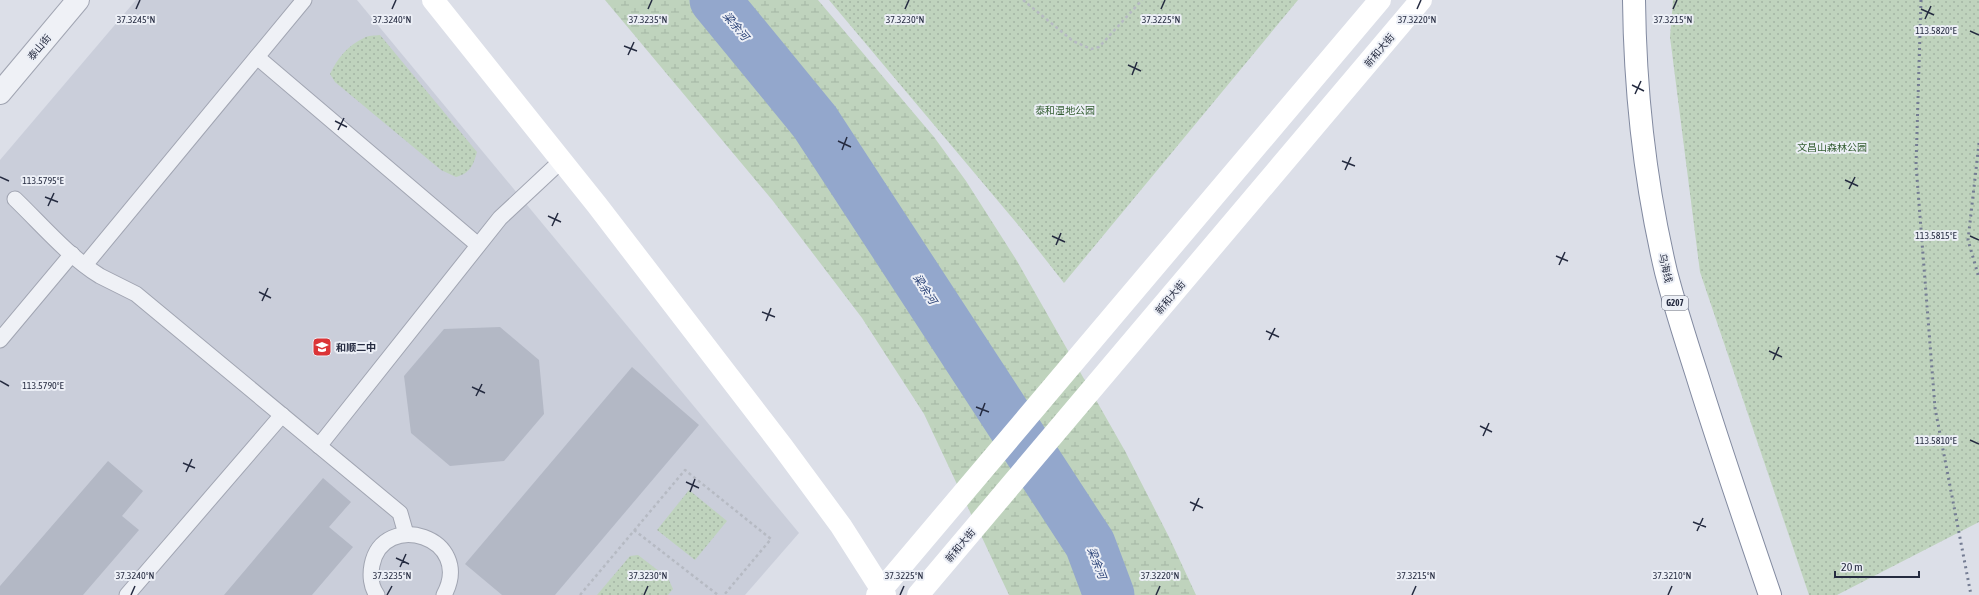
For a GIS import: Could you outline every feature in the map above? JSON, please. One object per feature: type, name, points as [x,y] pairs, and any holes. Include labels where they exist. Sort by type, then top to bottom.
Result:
[{"type":"main road","points":[[433,0],[561,161],[782,446],[845,532],[881,593],[944,515],[1380,0]]},
{"type":"main road","name":"新和大街","points":[[918,595],[1421,0]]},
{"type":"main road","name":"乌海线","points":[[1634,0],[1635,47],[1642,132],[1655,218],[1666,271],[1716,435],[1770,595]]},
{"type":"street","name":"泰山街","points":[[0,93],[78,0]]},
{"type":"lane","points":[[86,265],[304,0]]},
{"type":"lane","points":[[257,57],[478,245]]},
{"type":"lane","points":[[319,446],[500,218],[561,161]]},
{"type":"lane","points":[[15,199],[72,254],[100,275],[136,294],[400,513],[406,534]]},
{"type":"lane","points":[[0,340],[72,254]]},
{"type":"lane","points":[[127,595],[282,415]]},
{"type":"lane","points":[[377,595],[372,581],[373,561],[384,544],[406,534],[418,535],[430,539],[440,547],[448,559],[451,572],[449,586],[444,595]]},
{"type":"path","points":[[1023,0],[1073,41],[1091,49],[1099,47],[1142,0]]},
{"type":"path","points":[[580,595],[685,470],[771,539],[724,595]]},
{"type":"path","points":[[634,530],[718,595]]},
{"type":"shaded area","name":"和顺二中","points":[[136,0],[357,0],[799,533],[745,595],[0,595],[0,160]]},
{"type":"green space","points":[[605,0],[818,0],[934,137],[966,181],[1017,261],[1125,451],[1169,537],[1196,595],[1009,595],[924,414],[862,318],[773,201]]},
{"type":"green space","name":"泰和湿地公园","points":[[829,0],[1298,0],[1064,283],[1024,232]]},
{"type":"green space","name":"文昌山森林公园","points":[[1673,0],[1979,0],[1979,522],[1837,595],[1809,595],[1700,272],[1670,37]]},
{"type":"green space","points":[[380,35],[477,152],[472,165],[465,173],[456,177],[441,170],[335,82],[330,74],[336,63],[353,44],[366,37]]},
{"type":"green space","points":[[689,490],[727,521],[695,560],[657,530]]},
{"type":"green space","points":[[638,555],[668,578],[673,589],[668,595],[597,595],[630,556]]},
{"type":"building","points":[[500,327],[539,360],[544,414],[504,461],[450,466],[411,433],[404,376],[444,329]]},
{"type":"building","points":[[632,367],[699,425],[555,595],[502,595],[465,564]]},
{"type":"building","points":[[108,461],[143,491],[122,516],[139,530],[83,595],[0,595],[0,586]]},
{"type":"building","points":[[323,478],[351,502],[329,527],[353,547],[312,595],[224,595]]},
{"type":"waterway","name":"梁余河","points":[[715,0],[815,122],[1090,544],[1109,595]]},
{"type":"railway","points":[[1921,0],[1916,165],[1935,408],[1971,595]]},
{"type":"railway","points":[[1979,143],[1968,240],[1979,278]]},
{"type":"place","name":"和顺二中","points":[[322,347]]}]
